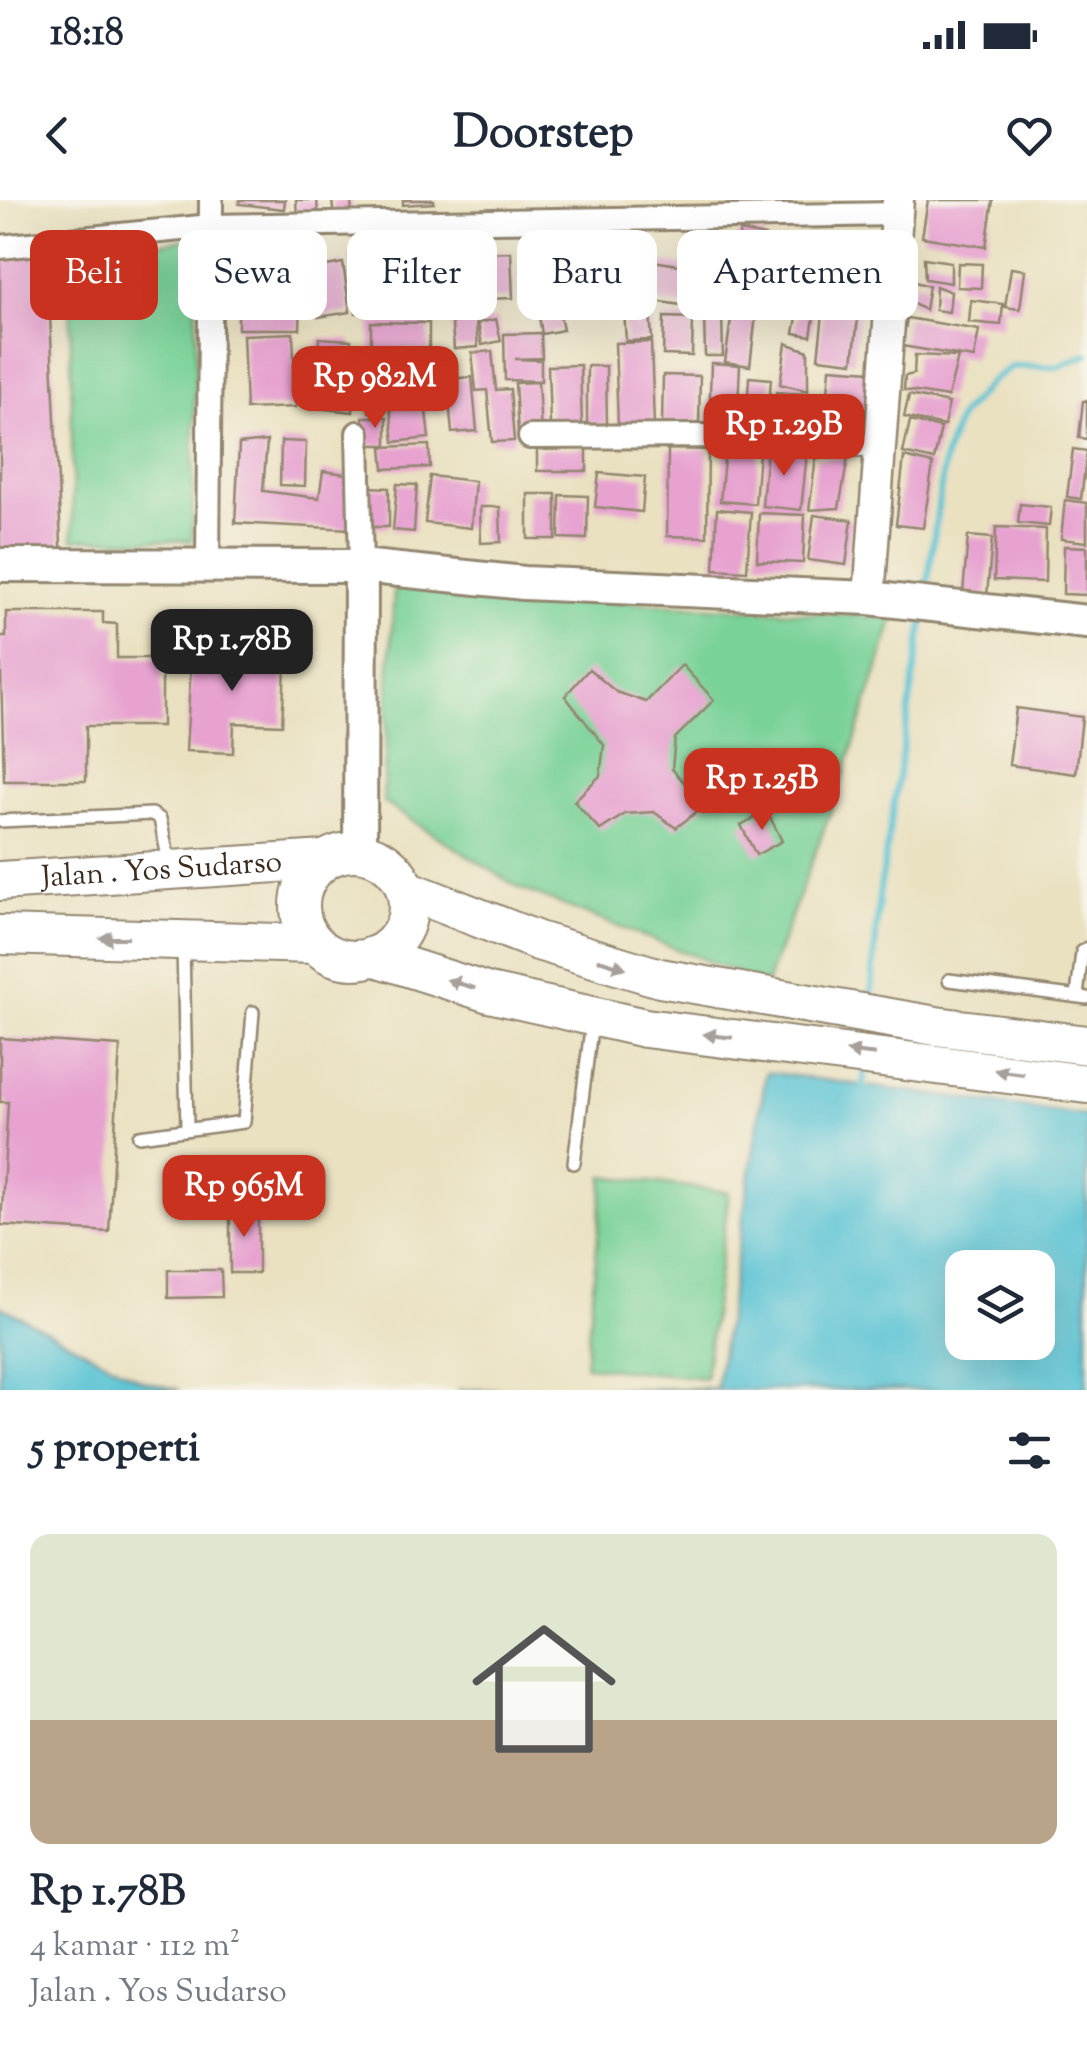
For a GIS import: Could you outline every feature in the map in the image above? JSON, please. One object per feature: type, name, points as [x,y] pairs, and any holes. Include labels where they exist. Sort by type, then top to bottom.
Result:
[{"type":"highway","name":"Jalan . Yos Sudarso","points":[[0,880],[172,871],[343,856]]},
{"type":"highway","points":[[373,956],[389,947],[405,925],[406,889],[393,868],[343,856],[308,877],[300,900],[303,924],[316,944],[337,957],[373,956],[592,1017],[790,1045],[1087,1045]]},
{"type":"highway","points":[[406,889],[565,949],[660,978],[802,1001],[934,1044],[1087,1084]]},
{"type":"highway","name":"Jalan . Yos Sudarso","points":[[0,935],[316,944]]},
{"type":"main road","points":[[0,565],[360,566],[524,583],[880,599],[1087,622]]},
{"type":"main road","points":[[343,856],[360,566]]},
{"type":"street","points":[[208,564],[211,200]]},
{"type":"street","points":[[0,246],[210,226],[898,207],[880,446],[880,599]]},
{"type":"street","points":[[358,432],[360,566]]},
{"type":"street","points":[[530,437],[701,436],[880,446]]},
{"type":"lane","points":[[0,822],[152,814],[160,818],[172,871]]},
{"type":"lane","points":[[183,940],[187,1127]]},
{"type":"lane","points":[[949,980],[1082,997],[1082,952],[1087,948]]},
{"type":"lane","points":[[139,1136],[244,1122],[253,1012]]},
{"type":"lane","points":[[574,1163],[592,1017]]},
{"type":"green space","points":[[178,241],[178,320],[196,320],[192,541],[73,539],[71,320],[158,320],[158,244]]},
{"type":"green space","points":[[394,588],[894,618],[843,778],[766,984],[519,888],[383,802]]},
{"type":"green space","points":[[604,1176],[729,1192],[705,1378],[585,1366]]},
{"type":"water","points":[[766,1072],[1087,1116],[1087,1390],[457,1390],[716,1388]]},
{"type":"water","points":[[0,1306],[145,1382],[180,1390],[0,1390]]},
{"type":"building","points":[[239,200],[285,200],[284,209],[239,204]]},
{"type":"building","points":[[296,200],[317,200],[318,214],[297,216]]},
{"type":"building","points":[[332,200],[351,200],[352,218],[334,219]]},
{"type":"building","points":[[403,200],[434,200],[434,203],[403,205]]},
{"type":"building","points":[[928,200],[993,200],[986,247],[922,237]]},
{"type":"building","points":[[511,252],[513,298],[497,299],[497,253]]},
{"type":"building","points":[[30,256],[30,320],[50,320],[62,564],[0,560],[0,260]]},
{"type":"building","points":[[924,258],[951,262],[951,283],[925,279]]},
{"type":"building","points":[[657,262],[677,265],[677,304],[657,301]]},
{"type":"building","points":[[343,263],[347,312],[327,316],[327,266]]},
{"type":"building","points":[[958,263],[982,264],[981,288],[957,287]]},
{"type":"building","points":[[1011,268],[1025,270],[1020,309],[1005,307]]},
{"type":"building","points":[[918,283],[929,286],[925,310],[918,306]]},
{"type":"building","points":[[936,286],[951,292],[949,312],[935,310]]},
{"type":"building","points":[[971,300],[1003,304],[1001,325],[969,322]]},
{"type":"building","points":[[664,317],[693,320],[692,356],[663,355]]},
{"type":"building","points":[[238,320],[300,320],[300,329],[238,329]]},
{"type":"building","points":[[452,320],[476,320],[478,347],[454,349]]},
{"type":"building","points":[[496,320],[501,341],[482,345],[478,323]]},
{"type":"building","points":[[540,320],[561,320],[563,330],[542,334]]},
{"type":"building","points":[[625,320],[651,320],[652,340],[626,341]]},
{"type":"building","points":[[704,320],[722,320],[723,356],[705,356]]},
{"type":"building","points":[[731,320],[755,320],[750,366],[725,362]]},
{"type":"building","points":[[797,320],[814,320],[811,336],[794,333]]},
{"type":"building","points":[[822,320],[858,320],[853,362],[818,358]]},
{"type":"building","points":[[907,320],[979,330],[974,358],[902,346]]},
{"type":"building","points":[[371,322],[429,323],[429,351],[371,350]]},
{"type":"building","points":[[293,333],[296,407],[246,409],[243,335]]},
{"type":"building","points":[[541,333],[542,358],[515,359],[541,360],[541,381],[505,380],[504,334]]},
{"type":"building","points":[[319,338],[351,340],[349,375],[317,373]]},
{"type":"building","points":[[651,342],[654,425],[618,426],[615,343]]},
{"type":"building","points":[[786,343],[808,351],[808,391],[780,384]]},
{"type":"building","points":[[492,351],[496,390],[510,389],[514,441],[492,442],[487,390],[476,391],[472,353]]},
{"type":"building","points":[[370,353],[417,353],[417,380],[370,380]]},
{"type":"building","points":[[915,355],[958,357],[948,397],[904,390],[905,376],[914,374]]},
{"type":"building","points":[[446,362],[448,376],[434,377],[432,363]]},
{"type":"building","points":[[711,363],[740,365],[737,427],[709,426]]},
{"type":"building","points":[[580,365],[582,425],[550,425],[548,366]]},
{"type":"building","points":[[587,366],[606,366],[607,424],[587,424]]},
{"type":"building","points":[[830,368],[871,371],[868,409],[827,406]]},
{"type":"building","points":[[663,375],[700,376],[699,424],[662,423]]},
{"type":"building","points":[[472,377],[477,431],[452,433],[447,379]]},
{"type":"building","points":[[749,377],[771,379],[767,430],[746,429]]},
{"type":"building","points":[[310,379],[355,383],[353,412],[307,407]]},
{"type":"building","points":[[438,382],[442,405],[429,407],[425,383]]},
{"type":"building","points":[[538,382],[541,433],[518,434],[515,383]]},
{"type":"building","points":[[385,384],[386,411],[369,412],[368,385]]},
{"type":"building","points":[[423,385],[429,438],[394,442],[388,389]]},
{"type":"building","points":[[776,392],[805,394],[802,434],[773,431]]},
{"type":"building","points":[[909,395],[949,403],[944,426],[904,417]]},
{"type":"building","points":[[1083,401],[1087,401],[1087,439],[1079,438]]},
{"type":"building","points":[[831,408],[865,410],[864,439],[829,437]]},
{"type":"building","points":[[363,417],[387,417],[387,445],[364,445]]},
{"type":"building","points":[[910,421],[941,428],[934,460],[903,453]]},
{"type":"building","points":[[267,441],[263,491],[319,498],[323,471],[354,475],[350,529],[235,523],[239,444]]},
{"type":"building","points":[[281,441],[306,442],[305,486],[280,485]]},
{"type":"building","points":[[429,445],[430,467],[384,469],[382,447]]},
{"type":"building","points":[[587,448],[587,471],[537,471],[537,449]]},
{"type":"building","points":[[668,449],[708,450],[707,537],[667,536]]},
{"type":"building","points":[[725,449],[759,452],[755,504],[720,501]]},
{"type":"building","points":[[767,449],[807,453],[801,510],[762,506]]},
{"type":"building","points":[[1073,449],[1087,451],[1081,499],[1067,497]]},
{"type":"building","points":[[904,457],[933,464],[923,528],[896,525]]},
{"type":"building","points":[[816,458],[848,458],[839,508],[809,510]]},
{"type":"building","points":[[599,473],[645,477],[642,512],[595,507]]},
{"type":"building","points":[[430,476],[475,481],[471,528],[425,523]]},
{"type":"building","points":[[397,484],[417,485],[414,532],[393,530]]},
{"type":"building","points":[[369,487],[389,488],[389,527],[369,527]]},
{"type":"building","points":[[528,494],[556,494],[556,539],[528,539]]},
{"type":"building","points":[[560,495],[588,496],[587,539],[559,538]]},
{"type":"building","points":[[1065,500],[1087,503],[1087,542],[1061,539]]},
{"type":"building","points":[[1020,504],[1051,507],[1049,526],[1018,523]]},
{"type":"building","points":[[480,507],[500,507],[501,542],[481,543]]},
{"type":"building","points":[[717,509],[751,512],[747,571],[714,569]]},
{"type":"building","points":[[759,513],[805,515],[803,563],[757,561]]},
{"type":"building","points":[[814,515],[852,520],[846,565],[808,560]]},
{"type":"building","points":[[996,527],[1046,529],[1045,582],[994,580]]},
{"type":"building","points":[[968,536],[992,538],[987,596],[963,593]]},
{"type":"building","points":[[1064,546],[1087,547],[1087,595],[1063,594]]},
{"type":"building","points":[[6,612],[103,612],[103,623],[117,624],[117,658],[162,658],[162,726],[86,726],[86,781],[4,781],[0,637],[6,637]]},
{"type":"building","points":[[192,645],[286,650],[282,725],[234,723],[233,753],[186,751]]},
{"type":"building","points":[[682,665],[714,700],[675,738],[672,769],[705,805],[676,828],[654,812],[625,814],[600,830],[574,801],[600,776],[604,745],[565,696],[589,669],[616,692],[646,702]]},
{"type":"building","points":[[1016,708],[1082,717],[1076,774],[1009,765]]},
{"type":"building","points":[[767,811],[782,841],[756,855],[741,825]]},
{"type":"building","points":[[0,1038],[120,1046],[109,1232],[1,1225],[8,1102],[0,1102]]},
{"type":"building","points":[[230,1206],[258,1206],[258,1273],[230,1273]]},
{"type":"building","points":[[168,1270],[221,1270],[222,1297],[168,1298]]},
{"type":"waterway","points":[[926,594],[945,456],[959,417],[992,380],[1013,366],[1058,367],[1087,354]]},
{"type":"waterway","points":[[871,1000],[879,895],[924,616]]},
{"type":"waterway","points":[[863,1086],[865,1067]]}]
